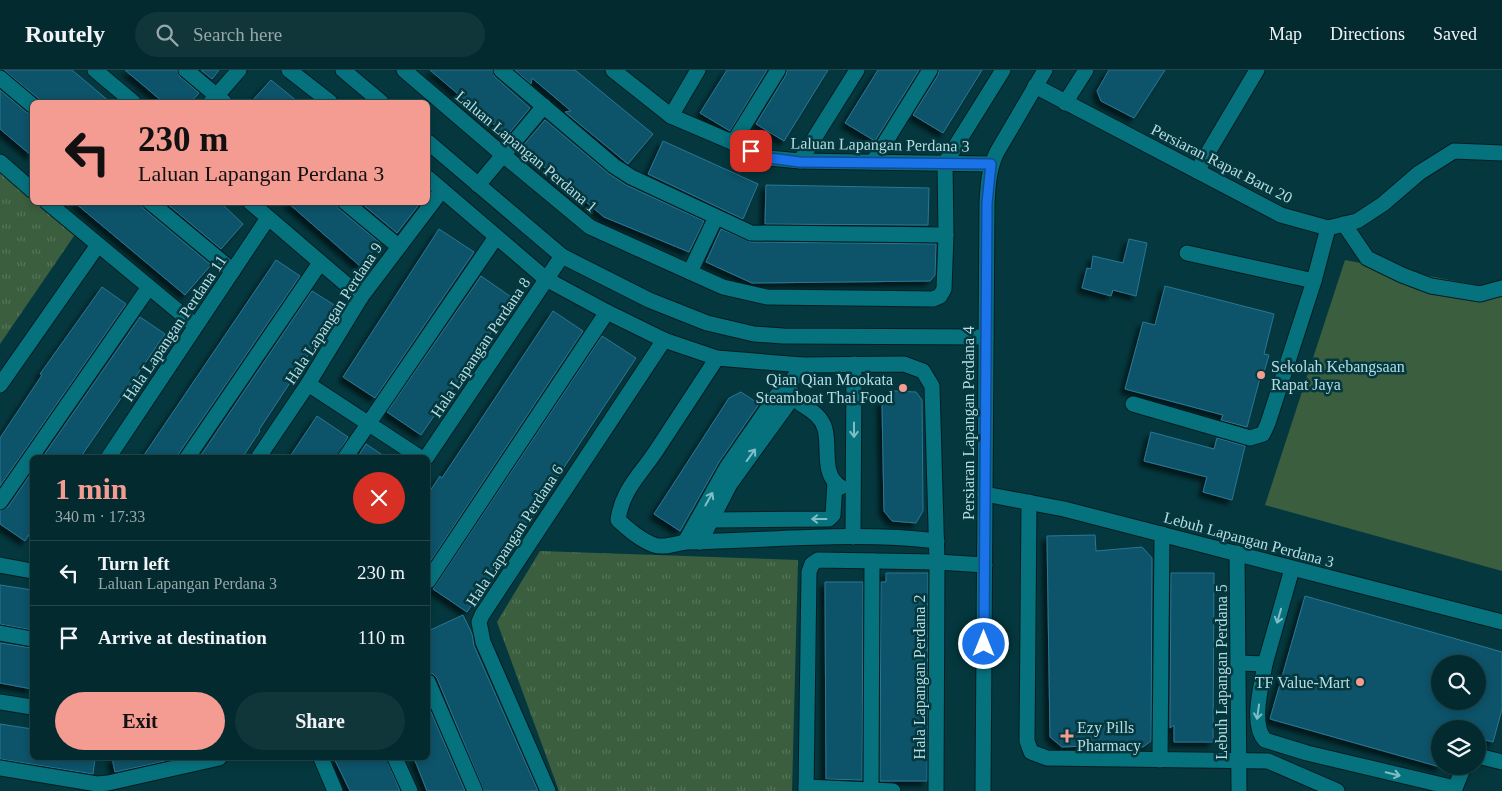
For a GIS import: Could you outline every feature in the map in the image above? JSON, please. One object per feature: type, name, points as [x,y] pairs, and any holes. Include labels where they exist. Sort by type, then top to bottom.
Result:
[{"type":"street","points":[[95,70],[131,100]]},
{"type":"street","points":[[186,70],[217,100],[239,70]]},
{"type":"street","points":[[289,70],[327,100]]},
{"type":"street","points":[[343,70],[379,100]]},
{"type":"street","name":"Laluan Lapangan Perdana 1","points":[[404,70],[590,227],[723,287],[767,297],[933,299],[940,296],[944,289],[946,235],[945,163]]},
{"type":"street","points":[[502,70],[614,166],[631,176],[751,233],[946,235]]},
{"type":"street","name":"Laluan Lapangan Perdana 3","points":[[613,70],[671,116],[769,158],[800,162],[991,164]]},
{"type":"street","points":[[671,116],[698,70]]},
{"type":"street","points":[[733,144],[778,70]]},
{"type":"street","points":[[800,162],[857,70]]},
{"type":"street","points":[[873,162],[930,70]]},
{"type":"street","points":[[945,163],[1003,70]]},
{"type":"street","name":"Persiaran Lapangan Perdana 4","points":[[983,791],[987,203],[991,164],[1044,70]]},
{"type":"street","points":[[1065,103],[1086,70]]},
{"type":"street","points":[[1196,171],[1257,70]]},
{"type":"street","points":[[0,78],[30,103]]},
{"type":"street","name":"Persiaran Rapat Baru 20","points":[[1035,86],[1281,215],[1328,228],[1357,221],[1383,204],[1418,173],[1454,151],[1502,153]]},
{"type":"street","points":[[478,185],[544,106]]},
{"type":"street","points":[[430,144],[562,256],[650,300],[707,323],[754,334],[783,336],[986,337]]},
{"type":"street","points":[[0,162],[30,188]]},
{"type":"street","name":"Hala Lapangan Perdana 2","points":[[430,180],[546,279],[664,340],[718,358],[802,365],[904,364],[923,371],[932,386],[937,541],[936,791]]},
{"type":"street","name":"Hala Lapangan Perdana 9","points":[[260,455],[308,384],[361,297],[442,190]]},
{"type":"street","points":[[51,205],[196,326]]},
{"type":"street","points":[[154,205],[232,271]]},
{"type":"street","points":[[253,205],[361,297]]},
{"type":"street","points":[[349,205],[398,246]]},
{"type":"street","points":[[690,272],[716,217]]},
{"type":"street","name":"Hala Lapangan Perdana 11","points":[[110,455],[268,218]]},
{"type":"street","points":[[1344,224],[1367,258],[1402,275],[1431,286],[1480,294],[1502,288]]},
{"type":"street","points":[[1133,404],[1250,438],[1263,434],[1314,281],[1328,228]]},
{"type":"street","points":[[347,455],[496,237]]},
{"type":"street","points":[[0,385],[98,245]]},
{"type":"street","points":[[1187,253],[1314,281]]},
{"type":"street","name":"Hala Lapangan Perdana 8","points":[[428,455],[562,256]]},
{"type":"street","points":[[189,455],[320,262]]},
{"type":"street","points":[[33,455],[149,287]]},
{"type":"street","points":[[430,578],[607,312]]},
{"type":"street","name":"Hala Lapangan Perdana 6","points":[[548,791],[483,642],[479,622],[664,340]]},
{"type":"street","points":[[718,358],[628,489],[620,506],[618,520],[630,531],[655,545],[692,542],[854,537],[937,541]]},
{"type":"street","points":[[854,364],[854,537]]},
{"type":"street","points":[[692,542],[711,520],[730,484],[791,391],[802,365]]},
{"type":"street","points":[[308,384],[416,455]]},
{"type":"street","points":[[692,542],[727,467],[776,395],[791,391]]},
{"type":"street","points":[[791,391],[819,416],[825,429],[829,474],[836,485],[854,494]]},
{"type":"street","points":[[0,502],[30,459]]},
{"type":"street","points":[[711,520],[828,519],[833,516],[835,482]]},
{"type":"street","name":"Lebuh Lapangan Perdana 3","points":[[985,494],[1064,509],[1502,622]]},
{"type":"street","points":[[1029,502],[1027,741],[1031,752],[1047,758],[1268,762],[1337,791]]},
{"type":"street","points":[[1160,760],[1162,534]]},
{"type":"street","name":"Lebuh Lapangan Perdana 5","points":[[1237,554],[1239,791]]},
{"type":"street","points":[[893,791],[806,789],[809,572],[812,564],[818,560],[937,562],[985,565]]},
{"type":"street","points":[[870,790],[872,561]]},
{"type":"street","points":[[0,565],[30,571]]},
{"type":"street","points":[[1292,569],[1266,664],[1257,720],[1261,736],[1265,740],[1307,753],[1454,790],[1460,775]]},
{"type":"street","points":[[0,633],[30,639]]},
{"type":"street","points":[[1238,663],[1266,664]]},
{"type":"street","points":[[430,687],[475,791]]},
{"type":"street","points":[[0,702],[30,707]]},
{"type":"street","points":[[1486,758],[1502,762]]},
{"type":"street","points":[[0,768],[97,784],[210,760]]},
{"type":"street","points":[[321,760],[335,791]]},
{"type":"street","points":[[396,760],[410,791]]},
{"type":"green space","points":[[0,170],[30,195],[30,205],[41,205],[76,233],[0,344]]},
{"type":"green space","points":[[1345,260],[1502,290],[1502,571],[1265,505]]},
{"type":"green space","points":[[540,551],[798,560],[792,791],[559,791],[497,622]]},
{"type":"building","points":[[4,70],[72,70],[108,100],[40,100]]},
{"type":"building","points":[[125,70],[177,70],[180,77],[199,93],[193,100],[161,100]]},
{"type":"building","points":[[201,70],[219,70],[212,79]]},
{"type":"building","points":[[430,70],[492,70],[495,77],[530,108],[507,136]]},
{"type":"building","points":[[515,70],[575,70],[653,134],[628,164],[565,112],[571,111],[532,78],[531,84]]},
{"type":"building","points":[[727,70],[767,70],[730,131],[700,113]]},
{"type":"building","points":[[787,70],[828,70],[784,141],[756,124],[786,75]]},
{"type":"building","points":[[878,70],[919,70],[875,141],[845,123]]},
{"type":"building","points":[[939,70],[982,70],[943,133],[913,115],[938,75]]},
{"type":"building","points":[[1109,70],[1165,70],[1134,118],[1101,101],[1097,91]]},
{"type":"building","points":[[271,80],[296,100],[253,100]]},
{"type":"building","points":[[0,90],[30,113],[30,154],[0,129]]},
{"type":"building","points":[[545,120],[608,173],[626,185],[704,221],[689,252],[604,217],[521,148]]},
{"type":"building","points":[[663,141],[758,184],[743,219],[648,174]]},
{"type":"building","points":[[766,185],[929,188],[928,225],[765,224]]},
{"type":"building","points":[[78,205],[142,205],[144,209],[211,265],[185,295]]},
{"type":"building","points":[[169,205],[223,205],[243,224],[221,249]]},
{"type":"building","points":[[290,205],[337,205],[339,209],[380,243],[360,266]]},
{"type":"building","points":[[364,205],[419,205],[397,233]]},
{"type":"building","points":[[439,229],[474,252],[375,398],[343,377]]},
{"type":"building","points":[[721,229],[751,242],[936,244],[935,275],[930,281],[752,283],[706,262]]},
{"type":"building","points":[[1129,239],[1147,243],[1136,296],[1113,290],[1111,296],[1082,288],[1087,268],[1091,269],[1093,256],[1123,263]]},
{"type":"building","points":[[276,260],[300,276],[179,455],[144,455]]},
{"type":"building","points":[[481,276],[514,299],[421,435],[387,412]]},
{"type":"building","points":[[1165,286],[1274,314],[1264,354],[1269,355],[1262,379],[1260,378],[1247,427],[1221,420],[1223,415],[1125,389],[1143,322],[1155,325]]},
{"type":"building","points":[[102,287],[126,304],[0,486],[0,438],[42,375],[40,374]]},
{"type":"building","points":[[312,291],[339,308],[244,455],[201,455]]},
{"type":"building","points":[[553,311],[583,331],[430,562],[430,491],[440,476],[442,478]]},
{"type":"building","points":[[140,317],[165,334],[82,455],[44,455]]},
{"type":"building","points":[[602,336],[636,358],[555,481],[557,482],[467,612],[433,589]]},
{"type":"building","points":[[894,391],[916,392],[922,400],[923,511],[916,523],[892,521],[884,511],[882,403]]},
{"type":"building","points":[[741,392],[759,404],[719,462],[680,531],[654,514],[729,398]]},
{"type":"building","points":[[317,416],[348,437],[338,455],[291,455]]},
{"type":"building","points":[[1151,432],[1214,449],[1217,438],[1245,446],[1232,500],[1203,492],[1207,477],[1144,461]]},
{"type":"building","points":[[366,444],[382,455],[359,455]]},
{"type":"building","points":[[30,475],[30,533],[25,541],[0,524],[0,511],[8,507]]},
{"type":"building","points":[[1095,535],[1096,551],[1142,547],[1152,558],[1151,741],[1143,747],[1110,748],[1110,745],[1062,747],[1050,737],[1047,536]]},
{"type":"building","points":[[886,573],[928,573],[927,781],[880,781],[881,582],[886,582]]},
{"type":"building","points":[[1171,573],[1214,573],[1213,742],[1174,742],[1174,725],[1170,728]]},
{"type":"building","points":[[825,582],[863,582],[862,780],[826,779]]},
{"type":"building","points":[[0,585],[30,590],[30,630],[0,624]]},
{"type":"building","name":"TF Value-Mart","points":[[1305,596],[1502,652],[1502,709],[1493,742],[1486,740],[1486,720],[1431,720],[1431,764],[1270,719]]},
{"type":"building","points":[[463,615],[472,634],[474,646],[538,791],[484,791],[437,678],[430,673],[430,630]]},
{"type":"building","points":[[0,643],[30,648],[30,689],[0,683]]},
{"type":"building","points":[[430,710],[465,791],[427,791],[415,760],[430,760]]},
{"type":"building","points":[[0,724],[30,729],[30,760],[95,760],[93,774],[0,759]]},
{"type":"building","points":[[112,760],[170,760],[115,772]]},
{"type":"building","points":[[335,760],[387,760],[400,791],[350,791]]},
{"type":"place","name":"Sekolah Kebangsaan Rapat Jaya","points":[[1261,375]]},
{"type":"place","name":"Qian Qian Mookata Steamboat Thai Food","points":[[903,388]]},
{"type":"place","name":"TF Value-Mart","points":[[1360,682]]},
{"type":"place","name":"Ezy Pills Pharmacy","points":[[1067,736]]},
{"type":"route","points":[[751,151],[769,158],[800,162],[991,164],[988,178],[987,203],[984,644]]}]
